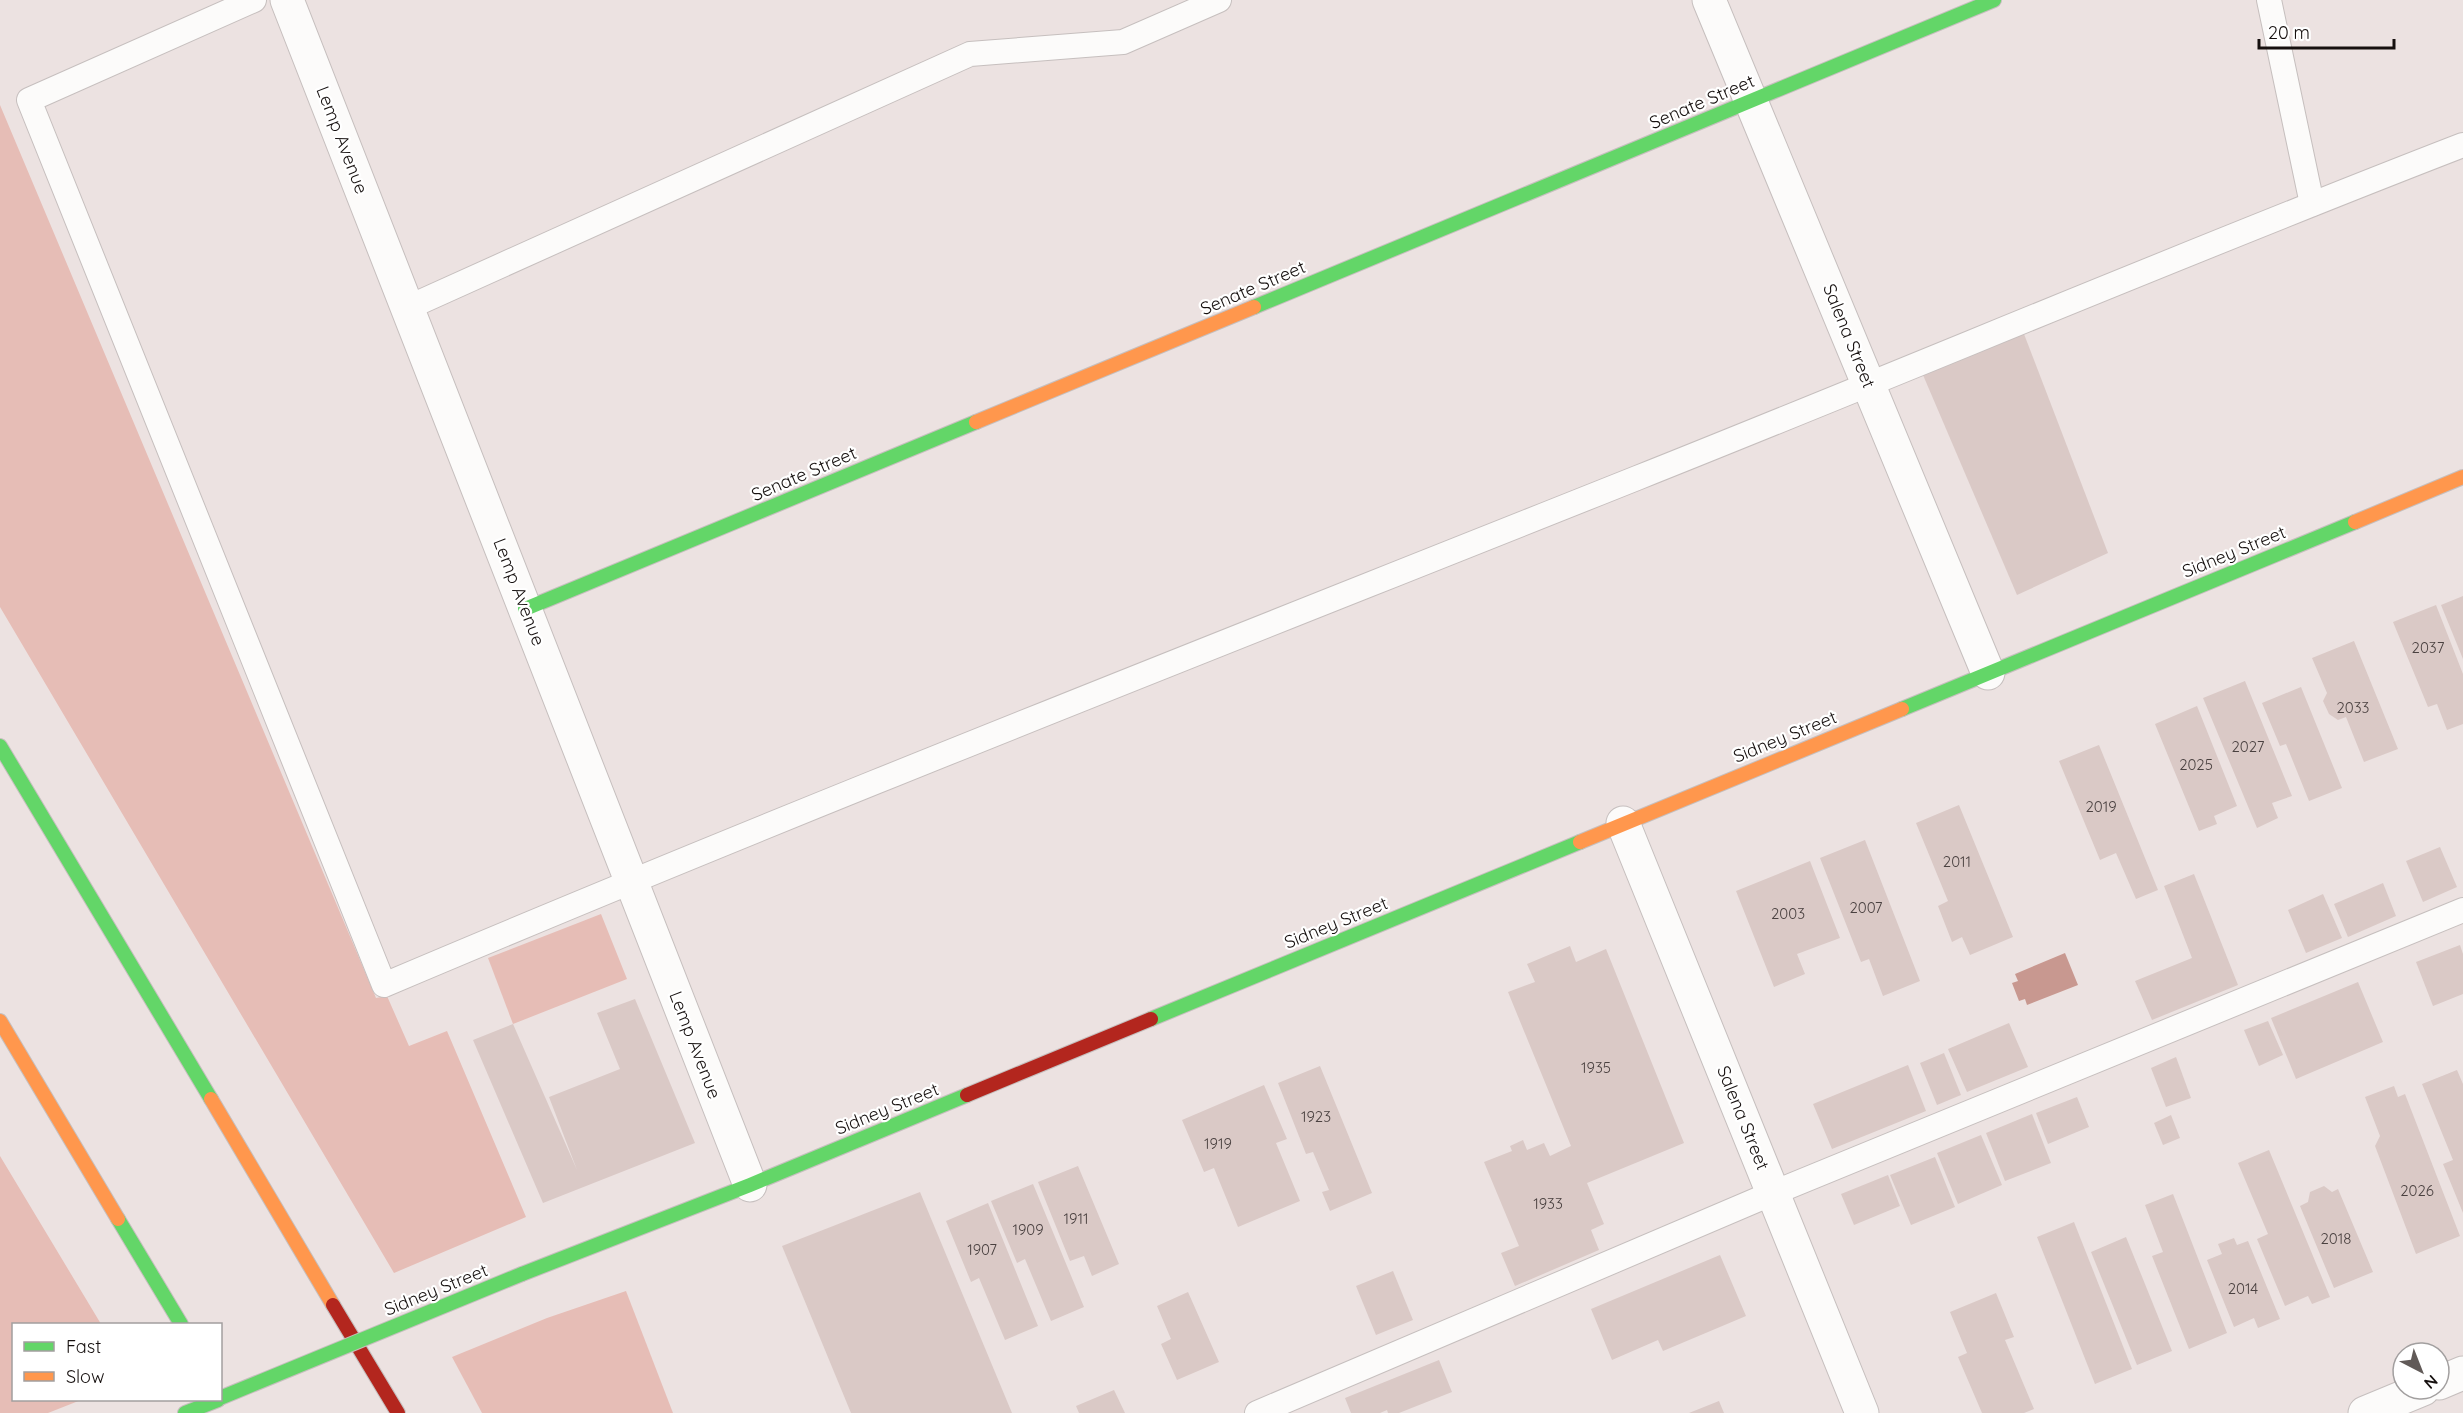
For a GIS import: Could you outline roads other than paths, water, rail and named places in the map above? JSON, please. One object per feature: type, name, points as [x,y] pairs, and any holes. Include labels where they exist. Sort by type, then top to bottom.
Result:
[{"type":"main road","name":"Senate Street","points":[[525,609],[1994,0]]},
{"type":"main road","name":"Sidney Street","points":[[185,1413],[222,1401],[522,1274],[750,1185],[2463,477]]},
{"type":"main road","points":[[0,746],[398,1413]]},
{"type":"main road","points":[[0,1021],[180,1323]]},
{"type":"street","name":"Salena Street","points":[[1709,0],[1988,673]]},
{"type":"street","name":"Lemp Avenue","points":[[291,1],[406,308],[750,1185]]},
{"type":"street","name":"Salena Street","points":[[1623,823],[1862,1413]]},
{"type":"street","points":[[2365,1413],[2394,1401]]},
{"type":"lane","points":[[254,0],[29,100],[384,985],[631,880],[1869,386],[2312,204],[2463,145]]},
{"type":"lane","points":[[406,308],[970,54],[1123,42],[1219,0]]},
{"type":"lane","points":[[2269,0],[2312,204]]},
{"type":"lane","points":[[1257,1413],[1773,1193],[2463,910]]}]
